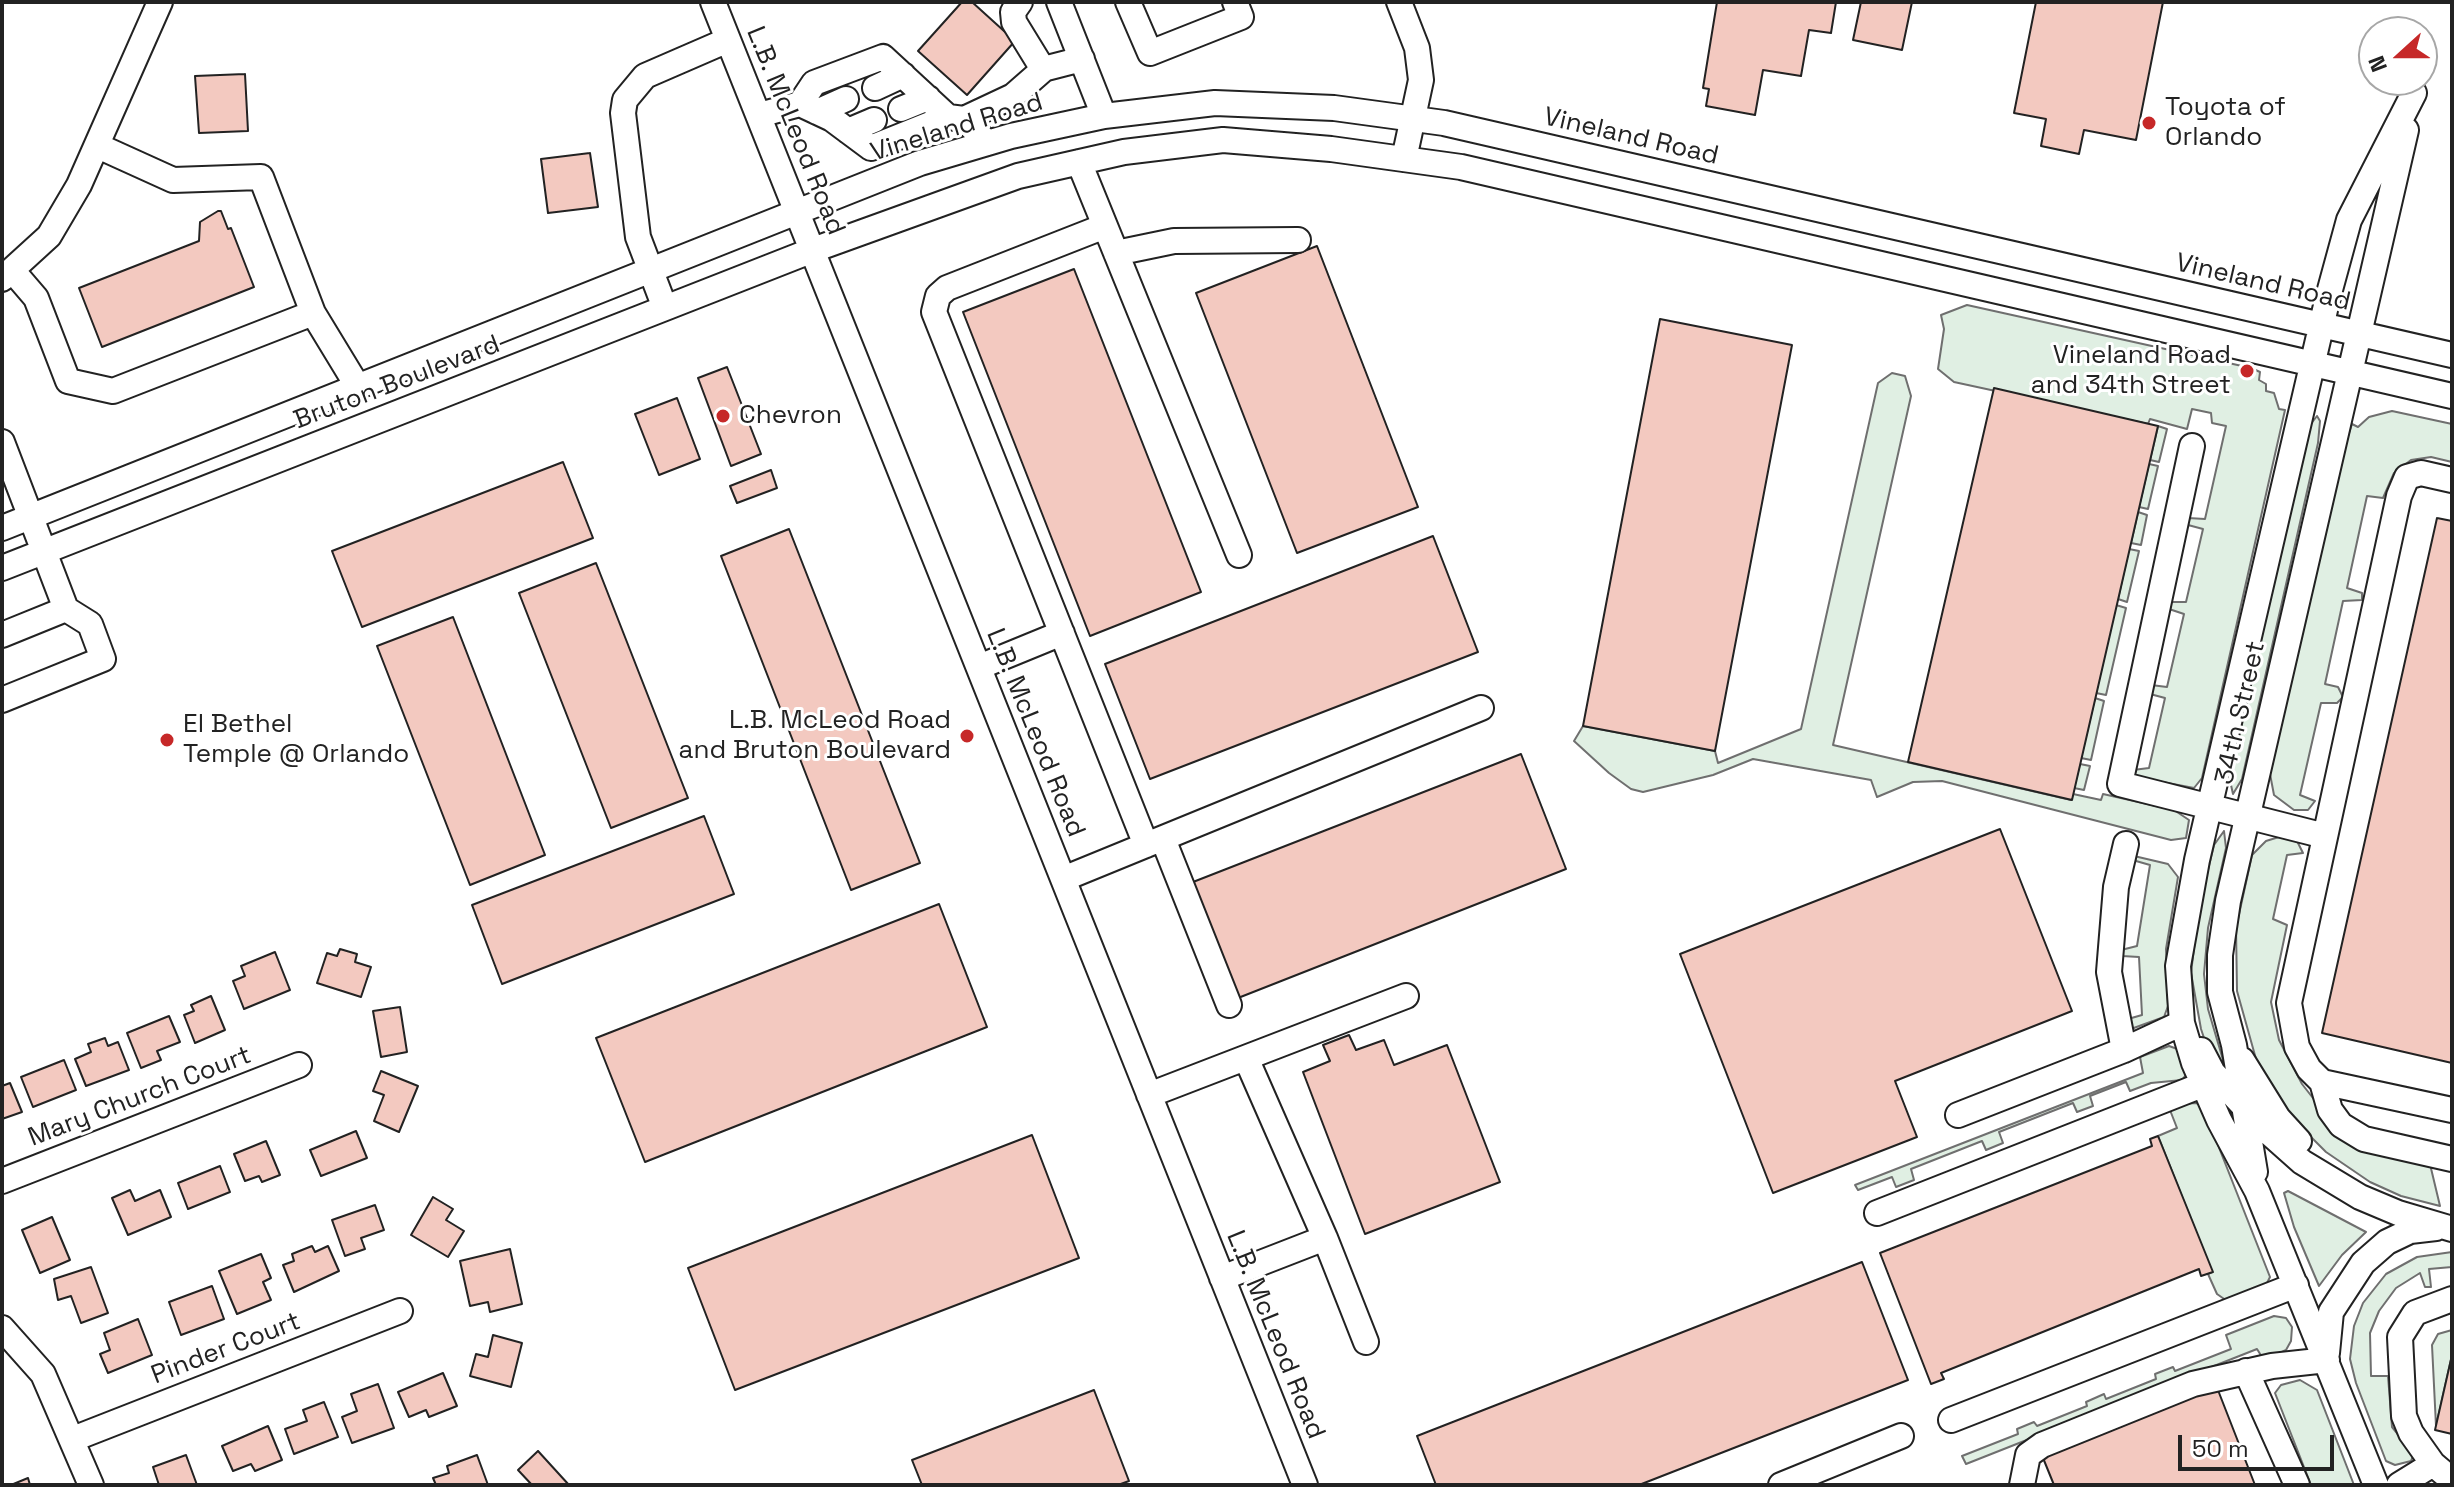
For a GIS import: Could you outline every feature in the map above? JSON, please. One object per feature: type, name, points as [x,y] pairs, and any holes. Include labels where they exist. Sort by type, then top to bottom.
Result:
[{"type":"street","points":[[160,2],[98,146],[49,236],[7,275],[36,298],[68,381],[113,391],[313,313]]},
{"type":"street","name":"L.B. McLeod Road","points":[[713,2],[1305,1485]]},
{"type":"street","points":[[1020,2],[1013,12],[1014,22],[1034,58],[1045,68]]},
{"type":"street","points":[[1059,2],[1104,116]]},
{"type":"street","points":[[1128,2],[1150,53],[1241,17],[1235,2]]},
{"type":"street","points":[[1399,2],[1417,48],[1421,80],[1404,159]]},
{"type":"street","points":[[665,308],[637,226],[623,113],[625,100],[631,87],[645,76],[728,40]]},
{"type":"street","points":[[809,108],[814,83],[883,57],[928,98],[987,143]]},
{"type":"street","points":[[809,108],[871,148],[1013,96],[1045,68],[1082,59]]},
{"type":"street","points":[[875,88],[903,75]]},
{"type":"street","name":"34th Street","points":[[2257,1191],[2234,1045],[2220,992],[2220,955],[2246,815],[2414,93],[2349,220],[2310,366],[2209,805],[2187,905],[2178,966],[2182,1023],[2202,1085],[2257,1191],[2376,1485]]},
{"type":"street","points":[[901,109],[928,98]]},
{"type":"street","points":[[759,115],[846,99]]},
{"type":"street","name":"Vineland Road","points":[[799,213],[920,163],[987,143],[1104,116],[1215,103],[1334,108],[1415,119],[2452,355]]},
{"type":"street","points":[[848,131],[874,120]]},
{"type":"street","points":[[813,250],[1018,176],[1124,152],[1223,140],[1461,167],[2310,366],[2452,396]]},
{"type":"street","points":[[98,146],[173,180],[261,177],[313,313],[358,387]]},
{"type":"street","points":[[1079,162],[1239,555]]},
{"type":"street","name":"Bruton Boulevard","points":[[2,528],[799,213]]},
{"type":"street","points":[[1105,226],[947,288],[938,296],[934,312],[1062,633],[1229,1005]]},
{"type":"street","points":[[1116,253],[1174,241],[1298,240]]},
{"type":"street","name":"Bruton Boulevard","points":[[2,568],[813,250]]},
{"type":"street","points":[[2,442],[66,609],[90,624],[103,659],[2,700]]},
{"type":"street","points":[[2192,446],[2120,784],[2325,836]]},
{"type":"street","points":[[2452,480],[2421,473],[2407,477],[2399,496],[2289,1003],[2297,1047],[2322,1082],[2330,1110],[2341,1125],[2364,1139],[2452,1159]]},
{"type":"street","points":[[2,635],[66,609]]},
{"type":"street","points":[[979,667],[1062,633]]},
{"type":"street","points":[[1063,879],[1481,708]]},
{"type":"street","points":[[2124,1050],[2109,972],[2116,887],[2126,844]]},
{"type":"street","name":"34th Street","points":[[2178,966],[2203,1055],[2213,1073],[2302,1162],[2360,1197]]},
{"type":"street","points":[[1149,1095],[1406,996]]},
{"type":"street","points":[[1958,1115],[2124,1050],[2182,1023]]},
{"type":"street","points":[[2234,1045],[2278,1118],[2360,1197],[2447,1228]]},
{"type":"street","points":[[1246,1058],[1325,1238],[1366,1342]]},
{"type":"street","name":"Mary Church Court","points":[[2,1181],[299,1065]]},
{"type":"street","points":[[2322,1082],[2452,1110]]},
{"type":"street","points":[[1877,1213],[2202,1085]]},
{"type":"street","points":[[2022,1485],[2028,1455],[2042,1445],[2193,1384],[2246,1371],[2327,1360],[2326,1334],[2331,1312],[2363,1263],[2387,1242],[2410,1231],[2447,1228]]},
{"type":"street","points":[[1222,1278],[1325,1238]]},
{"type":"street","points":[[1951,1420],[2296,1285]]},
{"type":"street","points":[[2399,1485],[2442,1472],[2407,1425],[2398,1349],[2406,1324],[2415,1313],[2452,1299]]},
{"type":"street","name":"Pinder Court","points":[[73,1439],[400,1311]]},
{"type":"street","points":[[2,1328],[43,1374],[91,1485]]},
{"type":"street","points":[[2246,1371],[2297,1485]]},
{"type":"street","points":[[1781,1485],[1901,1436]]},
{"type":"green space","points":[[1967,305],[2251,368],[2260,372],[2259,380],[2266,384],[2266,391],[2274,393],[2279,409],[2285,410],[2202,778],[2194,788],[2136,777],[2133,770],[2149,768],[2165,698],[2150,694],[2151,685],[2167,687],[2184,614],[2169,609],[2169,602],[2186,602],[2203,529],[2188,525],[2188,518],[2205,519],[2226,426],[2212,423],[2211,413],[2192,409],[2187,429],[2150,419],[2148,424],[1954,382],[1938,369],[1944,329],[1941,315]]},
{"type":"green space","points":[[1892,373],[1905,376],[1911,396],[1833,745],[2071,800],[2073,794],[2101,800],[2103,794],[2174,810],[2189,820],[2186,838],[2171,840],[1942,781],[1913,782],[1877,797],[1871,780],[1753,759],[1713,775],[1643,792],[1631,789],[1609,773],[1574,741],[1583,726],[1715,751],[1718,763],[1801,729],[1878,383]]},
{"type":"green space","points":[[2392,411],[2452,424],[2452,462],[2431,457],[2411,460],[2394,473],[2383,498],[2367,496],[2347,588],[2362,593],[2362,600],[2343,601],[2325,684],[2338,687],[2343,697],[2337,703],[2321,703],[2300,795],[2315,801],[2308,810],[2294,810],[2274,795],[2270,774],[2341,457],[2352,424],[2358,427],[2369,417]]},
{"type":"green space","points":[[2317,416],[2320,421],[2318,443],[2242,779],[2233,794],[2229,776],[2303,451],[2310,425]]},
{"type":"green space","points":[[2158,426],[2167,429],[2159,462],[2150,460]]},
{"type":"green space","points":[[2149,464],[2158,466],[2148,509],[2139,507]]},
{"type":"green space","points":[[2138,512],[2147,515],[2141,545],[2131,543]]},
{"type":"green space","points":[[2129,549],[2139,551],[2127,602],[2118,599]]},
{"type":"green space","points":[[2116,605],[2126,608],[2106,695],[2096,693]]},
{"type":"green space","points":[[2095,698],[2104,701],[2091,760],[2081,758]]},
{"type":"green space","points":[[2080,764],[2090,766],[2084,790],[2074,788]]},
{"type":"green space","points":[[2224,831],[2226,848],[2208,928],[2204,974],[2208,1009],[2226,1070],[2208,1050],[2191,973],[2199,907],[2214,845]]},
{"type":"green space","points":[[2279,837],[2297,841],[2303,853],[2287,855],[2273,919],[2287,925],[2271,1002],[2279,1040],[2302,1084],[2327,1116],[2429,1160],[2440,1206],[2401,1196],[2370,1182],[2326,1152],[2291,1117],[2256,1059],[2237,991],[2236,928],[2252,855],[2266,841]]},
{"type":"green space","points":[[2134,856],[2168,864],[2178,877],[2166,949],[2168,1006],[2164,1017],[2131,1029],[2128,1019],[2142,1015],[2139,957],[2122,956],[2121,950],[2137,946],[2150,865],[2136,861]]},
{"type":"green space","points":[[2169,1046],[2180,1050],[2188,1072],[2182,1080],[2151,1083],[2130,1091],[2126,1082],[2090,1096],[2093,1106],[2077,1112],[2073,1103],[1999,1132],[2003,1143],[1986,1150],[1982,1141],[1911,1169],[1914,1180],[1896,1187],[1892,1177],[1858,1190],[1855,1185],[2143,1073],[2140,1057]]},
{"type":"green space","points":[[2196,1103],[2203,1107],[2270,1277],[2266,1285],[2227,1301],[2217,1294],[2208,1274],[2212,1272],[2158,1136],[2177,1128],[2168,1105]]},
{"type":"green space","points":[[2288,1191],[2366,1232],[2342,1255],[2319,1286],[2294,1227],[2284,1193]]},
{"type":"green space","points":[[2452,1252],[2452,1267],[2429,1269],[2431,1287],[2425,1287],[2420,1273],[2396,1288],[2379,1311],[2370,1333],[2371,1376],[2388,1376],[2392,1427],[2414,1454],[2411,1461],[2395,1465],[2386,1461],[2356,1383],[2350,1359],[2354,1326],[2363,1303],[2386,1274],[2417,1257]]},
{"type":"green space","points":[[2274,1316],[2286,1318],[2292,1327],[2291,1341],[2286,1350],[2269,1358],[2262,1357],[2257,1349],[1966,1464],[1962,1456],[2018,1434],[2017,1429],[2034,1422],[2037,1426],[2087,1406],[2086,1402],[2104,1394],[2106,1399],[2156,1379],[2155,1374],[2173,1367],[2175,1371],[2231,1349],[2226,1335]]},
{"type":"green space","points":[[2452,1330],[2452,1355],[2436,1426],[2432,1345],[2438,1334]]},
{"type":"green space","points":[[2300,1380],[2317,1390],[2354,1485],[2311,1485],[2275,1393],[2281,1385]]},
{"type":"building","points":[[962,2],[972,2],[1015,41],[967,95],[918,51]]},
{"type":"building","points":[[1717,2],[1836,2],[1831,33],[1809,30],[1801,76],[1763,70],[1755,115],[1706,106],[1709,89],[1703,88]]},
{"type":"building","points":[[1861,2],[1912,2],[1902,50],[1853,40]]},
{"type":"building","points":[[2036,2],[2163,2],[2136,140],[2084,130],[2079,154],[2041,146],[2046,119],[2014,113]]},
{"type":"building","points":[[245,74],[248,131],[199,133],[195,76]]},
{"type":"building","points":[[590,153],[598,207],[548,213],[541,159]]},
{"type":"building","points":[[221,211],[228,229],[231,228],[254,287],[102,347],[79,288],[199,241],[200,222]]},
{"type":"building","points":[[1317,246],[1418,507],[1297,553],[1196,293]]},
{"type":"building","points":[[1074,269],[1201,592],[1090,636],[963,312]]},
{"type":"building","points":[[1660,319],[1792,345],[1715,751],[1583,726]]},
{"type":"building","points":[[727,367],[761,454],[731,466],[698,378]]},
{"type":"building","points":[[1994,388],[2158,426],[2072,800],[1908,762]]},
{"type":"building","points":[[677,398],[700,459],[659,475],[635,414]]},
{"type":"building","points":[[563,462],[593,538],[362,627],[332,551]]},
{"type":"building","points":[[771,470],[777,488],[737,503],[730,486]]},
{"type":"building","points":[[2437,518],[2452,521],[2452,1063],[2322,1033]]},
{"type":"building","points":[[789,529],[920,863],[851,890],[721,556]]},
{"type":"building","points":[[1433,536],[1478,652],[1150,779],[1105,664]]},
{"type":"building","points":[[596,563],[688,798],[611,828],[519,593]]},
{"type":"building","points":[[453,617],[545,855],[470,885],[377,646]]},
{"type":"building","points":[[1521,754],[1566,869],[1238,998],[1193,882]]},
{"type":"building","points":[[704,816],[734,894],[502,984],[472,905]]},
{"type":"building","points":[[2000,829],[2072,1011],[1895,1081],[1917,1137],[1773,1193],[1680,954]]},
{"type":"building","points":[[939,904],[987,1027],[645,1162],[596,1038]]},
{"type":"building","points":[[340,949],[357,954],[355,962],[371,967],[361,997],[317,983],[327,953],[337,956]]},
{"type":"building","points":[[275,952],[290,990],[244,1009],[233,981],[245,976],[241,966]]},
{"type":"building","points":[[211,996],[225,1030],[195,1043],[184,1015],[194,1011],[191,1005]]},
{"type":"building","points":[[400,1007],[407,1052],[381,1057],[373,1011]]},
{"type":"building","points":[[169,1016],[180,1042],[157,1051],[161,1060],[141,1068],[127,1033]]},
{"type":"building","points":[[1349,1035],[1356,1050],[1384,1040],[1394,1065],[1447,1045],[1500,1182],[1365,1234],[1303,1072],[1330,1061],[1323,1045]]},
{"type":"building","points":[[105,1038],[108,1046],[118,1042],[129,1070],[86,1086],[75,1059],[91,1052],[88,1044]]},
{"type":"building","points":[[64,1060],[76,1090],[33,1107],[21,1077]]},
{"type":"building","points":[[381,1071],[418,1086],[399,1132],[374,1121],[384,1095],[373,1091]]},
{"type":"building","points":[[10,1083],[22,1112],[2,1119],[2,1086]]},
{"type":"building","points":[[356,1131],[367,1158],[321,1176],[310,1150]]},
{"type":"building","points":[[1032,1135],[1079,1258],[735,1390],[688,1268]]},
{"type":"building","points":[[2158,1136],[2213,1272],[2201,1276],[2199,1269],[1941,1373],[1944,1379],[1931,1384],[1880,1253],[2152,1146],[2150,1139]]},
{"type":"building","points":[[266,1141],[280,1175],[262,1182],[259,1176],[245,1181],[234,1154]]},
{"type":"building","points":[[220,1166],[230,1192],[188,1209],[178,1183]]},
{"type":"building","points":[[130,1190],[135,1201],[160,1190],[171,1217],[128,1235],[112,1198]]},
{"type":"building","points":[[433,1197],[453,1209],[446,1220],[464,1231],[448,1257],[411,1235]]},
{"type":"building","points":[[375,1205],[384,1230],[361,1238],[365,1249],[345,1256],[332,1220]]},
{"type":"building","points":[[52,1217],[70,1260],[40,1273],[22,1230]]},
{"type":"building","points":[[312,1246],[315,1252],[328,1246],[339,1271],[294,1292],[283,1265],[294,1261],[292,1254]]},
{"type":"building","points":[[510,1249],[522,1304],[490,1312],[488,1302],[470,1306],[460,1261]]},
{"type":"building","points":[[261,1254],[271,1278],[263,1282],[271,1300],[237,1314],[219,1271]]},
{"type":"building","points":[[1862,1262],[1908,1380],[1639,1485],[1436,1485],[1417,1436]]},
{"type":"building","points":[[91,1267],[108,1313],[81,1323],[71,1296],[58,1300],[54,1279]]},
{"type":"building","points":[[212,1286],[224,1319],[181,1335],[169,1302]]},
{"type":"building","points":[[138,1319],[152,1355],[108,1373],[100,1354],[110,1350],[104,1333]]},
{"type":"building","points":[[493,1335],[522,1343],[511,1387],[470,1376],[476,1354],[488,1357]]},
{"type":"building","points":[[2452,1355],[2452,1434],[2435,1430]]},
{"type":"building","points":[[443,1373],[457,1406],[429,1417],[426,1410],[409,1417],[398,1392]]},
{"type":"building","points":[[378,1384],[394,1428],[352,1443],[342,1417],[357,1411],[351,1394]]},
{"type":"building","points":[[2216,1385],[2255,1485],[2054,1485],[2041,1453]]},
{"type":"building","points":[[1094,1390],[1129,1481],[1118,1485],[922,1485],[912,1460]]},
{"type":"building","points":[[324,1402],[338,1437],[294,1454],[285,1429],[307,1421],[303,1410]]},
{"type":"building","points":[[268,1426],[282,1460],[255,1471],[251,1464],[233,1471],[222,1446]]},
{"type":"building","points":[[538,1451],[569,1485],[532,1485],[518,1470]]},
{"type":"building","points":[[186,1455],[197,1485],[159,1485],[153,1467]]},
{"type":"building","points":[[477,1455],[488,1485],[436,1485],[433,1478],[449,1473],[447,1466]]},
{"type":"building","points":[[28,1478],[30,1485],[11,1485]]},
{"type":"place","name":"Toyota of Orlando","points":[[2149,123]]},
{"type":"place","name":"Vineland Road and 34th Street","points":[[2247,371]]},
{"type":"place","name":"Chevron","points":[[723,416]]},
{"type":"place","name":"L.B. McLeod Road and Bruton Boulevard","points":[[967,736]]},
{"type":"place","name":"El Bethel Temple @ Orlando","points":[[167,740]]}]
